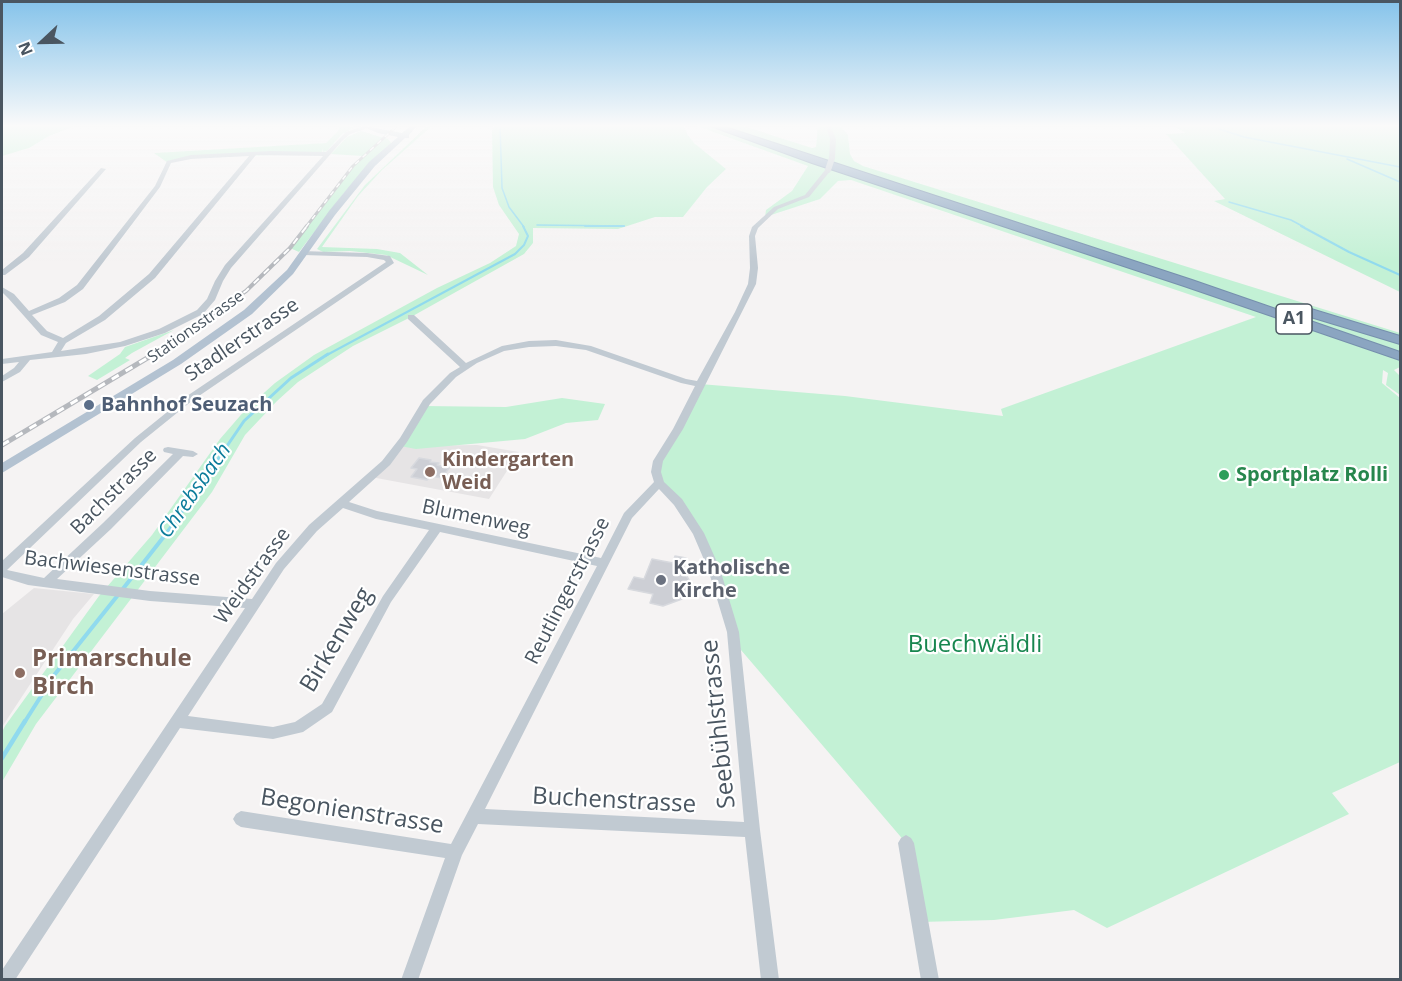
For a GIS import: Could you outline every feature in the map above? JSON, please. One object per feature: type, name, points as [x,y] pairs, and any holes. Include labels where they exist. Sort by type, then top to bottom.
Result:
[{"type":"highway","name":"A1","points":[[844,171],[1188,283],[1401,356]]},
{"type":"highway","name":"A1","points":[[857,171],[1215,286],[1401,349]]},
{"type":"highway","name":"A1","points":[[1188,283],[1383,360]]},
{"type":"highway","name":"A1","points":[[1215,286],[1401,340]]},
{"type":"main road","name":"Stationsstrasse","points":[[2,469],[217,336],[270,293],[304,254],[332,213],[368,171]]},
{"type":"street","points":[[2,273],[26,255],[101,171]]},
{"type":"street","points":[[28,314],[62,300],[80,287],[160,182],[165,171]]},
{"type":"street","points":[[55,355],[63,341],[98,321],[148,281],[240,171]]},
{"type":"street","points":[[2,361],[94,350],[136,340],[176,325],[203,309],[211,300],[228,267],[312,171]]},
{"type":"street","points":[[659,483],[656,472],[658,461],[678,429],[752,284],[754,268],[752,236],[755,227],[777,208],[807,196],[827,171]]},
{"type":"street","name":"Stadlerstrasse","points":[[2,567],[138,440],[190,398],[390,263],[384,257],[362,254],[304,254]]},
{"type":"street","points":[[2,289],[44,333],[63,341]]},
{"type":"street","points":[[411,317],[464,366]]},
{"type":"street","name":"Weidstrasse","points":[[5,980],[254,604],[290,554],[340,503],[386,463],[404,440],[426,402],[443,383],[464,366],[507,348],[541,343],[563,343],[588,348],[681,380],[700,384]]},
{"type":"street","points":[[2,379],[17,370],[27,358]]},
{"type":"street","name":"Bachstrasse","points":[[168,450],[193,454]]},
{"type":"street","name":"Bachstrasse","points":[[47,582],[181,452]]},
{"type":"street","name":"Reutlingerstrasse","points":[[409,980],[455,852],[473,816],[628,516],[659,483]]},
{"type":"street","name":"Seebühlstrasse","points":[[659,483],[678,502],[698,533],[714,569],[730,619],[735,643],[752,831],[770,980]]},
{"type":"street","name":"Blumenweg","points":[[340,503],[437,528],[605,563]]},
{"type":"street","name":"Birkenweg","points":[[177,721],[273,732],[298,728],[327,708],[387,599],[437,528]]},
{"type":"street","name":"Bachwiesenstrasse","points":[[2,573],[47,582],[128,593],[254,604]]},
{"type":"street","name":"Buchenstrasse","points":[[473,816],[752,831]]},
{"type":"street","name":"Begonienstrasse","points":[[241,819],[455,852]]},
{"type":"street","points":[[906,843],[930,980]]},
{"type":"shaded area","points":[[477,445],[519,452],[489,499],[371,477],[400,446]]},
{"type":"shaded area","name":"Primarschule Birch","points":[[34,588],[94,594],[73,619],[2,727],[2,614]]},
{"type":"green space","points":[[350,171],[366,171],[344,193],[299,252],[290,248]]},
{"type":"green space","points":[[381,171],[358,196],[322,247],[377,249],[400,253],[428,275],[386,255],[350,251],[323,252],[317,249],[365,185]]},
{"type":"green space","points":[[493,171],[724,171],[707,187],[683,217],[655,217],[618,229],[533,228],[533,243],[524,254],[411,317],[353,346],[298,382],[245,435],[212,492],[36,724],[2,782],[2,732],[5,726],[99,596],[152,535],[220,439],[246,409],[275,383],[314,355],[437,288],[490,263],[516,246],[519,234],[499,205],[493,187]]},
{"type":"green space","name":"Buechwäldli","points":[[805,171],[878,171],[1400,333],[1400,367],[1394,370],[1400,376],[1400,395],[1386,385],[1388,373],[1383,370],[1382,383],[1400,398],[1400,762],[1332,793],[1349,814],[1107,928],[1074,910],[994,920],[920,922],[906,843],[735,643],[698,533],[659,483],[658,461],[700,384],[845,396],[1003,416],[1001,409],[1256,317],[851,180],[838,181],[820,199],[765,217],[766,210],[792,191]]},
{"type":"green space","points":[[1199,171],[1400,171],[1400,292],[1214,201],[1225,199]]},
{"type":"green space","points":[[174,330],[132,353],[125,358],[130,360],[97,380],[88,376],[120,354],[125,347]]},
{"type":"green space","points":[[562,398],[605,404],[598,420],[566,423],[525,439],[416,449],[400,446],[424,406],[506,407]]},
{"type":"building","name":"Kindergarten Weid","points":[[419,458],[431,460],[430,462],[449,468],[442,478],[431,476],[427,480],[411,477],[417,469],[411,468]]},
{"type":"building","name":"Katholische Kirche","points":[[675,556],[686,558],[683,571],[690,581],[682,599],[663,606],[650,603],[653,594],[628,589],[634,577],[644,579],[652,559],[673,563]]},
{"type":"waterway","name":"Chrebsbach","points":[[501,171],[502,188],[509,207],[524,227]]},
{"type":"waterway","points":[[1374,171],[1400,182]]},
{"type":"waterway","points":[[1229,202],[1291,220],[1304,227]]},
{"type":"waterway","points":[[537,225],[624,226],[585,226]]},
{"type":"waterway","name":"Chrebsbach","points":[[325,356],[515,254],[524,245],[528,236],[523,226]]},
{"type":"waterway","points":[[1301,226],[1349,252],[1400,275]]},
{"type":"waterway","name":"Chrebsbach","points":[[178,518],[244,421],[291,378],[328,354]]},
{"type":"waterway","name":"Chrebsbach","points":[[122,590],[180,516]]},
{"type":"waterway","name":"Chrebsbach","points":[[24,723],[55,674],[118,595]]},
{"type":"waterway","name":"Chrebsbach","points":[[2,758],[25,721]]},
{"type":"railway","points":[[306,227],[349,171]]},
{"type":"railway","points":[[153,354],[246,291],[290,248],[307,226]]},
{"type":"railway","points":[[2,445],[153,354]]},
{"type":"place","name":"Bahnhof Seuzach","points":[[89,405]]},
{"type":"place","name":"Kindergarten Weid","points":[[430,472]]},
{"type":"place","name":"Sportplatz Rolli","points":[[1224,475]]},
{"type":"place","name":"Katholische Kirche","points":[[661,580]]},
{"type":"place","name":"Primarschule Birch","points":[[20,673]]}]
